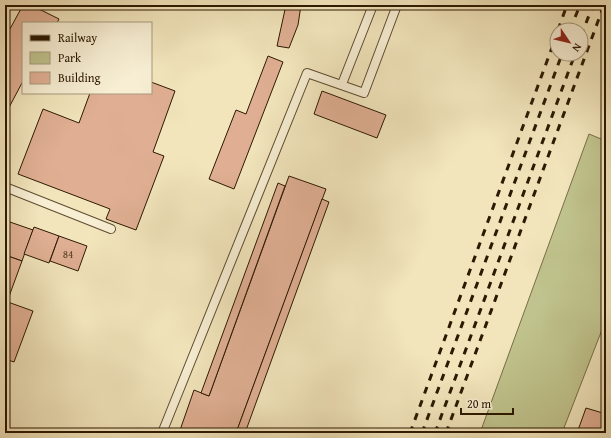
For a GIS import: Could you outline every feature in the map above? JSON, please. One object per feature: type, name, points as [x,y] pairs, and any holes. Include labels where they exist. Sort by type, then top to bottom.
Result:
[{"type":"lane","points":[[342,84],[373,5]]},
{"type":"lane","points":[[162,433],[307,73],[364,92],[397,5]]},
{"type":"lane","points":[[5,187],[111,229]]},
{"type":"green space","points":[[589,134],[606,141],[606,314],[603,327],[562,433],[480,433]]},
{"type":"building","points":[[23,5],[31,5],[59,19],[58,22],[22,22],[22,83],[5,115],[5,38]]},
{"type":"building","points":[[286,5],[301,5],[298,25],[289,48],[277,46]]},
{"type":"building","points":[[268,56],[283,62],[234,189],[209,179],[236,110],[246,114]]},
{"type":"building","points":[[152,82],[175,91],[153,152],[164,156],[136,230],[106,219],[110,209],[18,174],[43,109],[79,123],[90,94],[152,94]]},
{"type":"building","points":[[322,91],[386,115],[377,138],[314,114]]},
{"type":"building","points":[[289,176],[326,189],[236,433],[179,433],[194,390],[209,396]]},
{"type":"building","points":[[278,183],[285,186],[209,396],[201,393]]},
{"type":"building","points":[[322,199],[329,202],[245,433],[236,433]]},
{"type":"building","points":[[7,221],[33,230],[22,261],[5,255],[5,227]]},
{"type":"building","points":[[34,227],[59,236],[49,263],[24,254]]},
{"type":"building","points":[[59,236],[87,246],[78,271],[50,261]]},
{"type":"building","points":[[5,255],[22,261],[7,302],[5,301]]},
{"type":"building","points":[[5,301],[33,311],[14,362],[5,359]]},
{"type":"building","points":[[586,408],[606,414],[606,425],[603,433],[577,433]]},
{"type":"railway","points":[[561,22],[567,5]]},
{"type":"railway","points":[[573,22],[580,5]]},
{"type":"railway","points":[[586,22],[593,5]]},
{"type":"railway","points":[[446,433],[604,5]]},
{"type":"railway","points":[[410,433],[549,56]]},
{"type":"railway","points":[[422,433],[559,62]]},
{"type":"railway","points":[[435,433],[572,62]]}]
